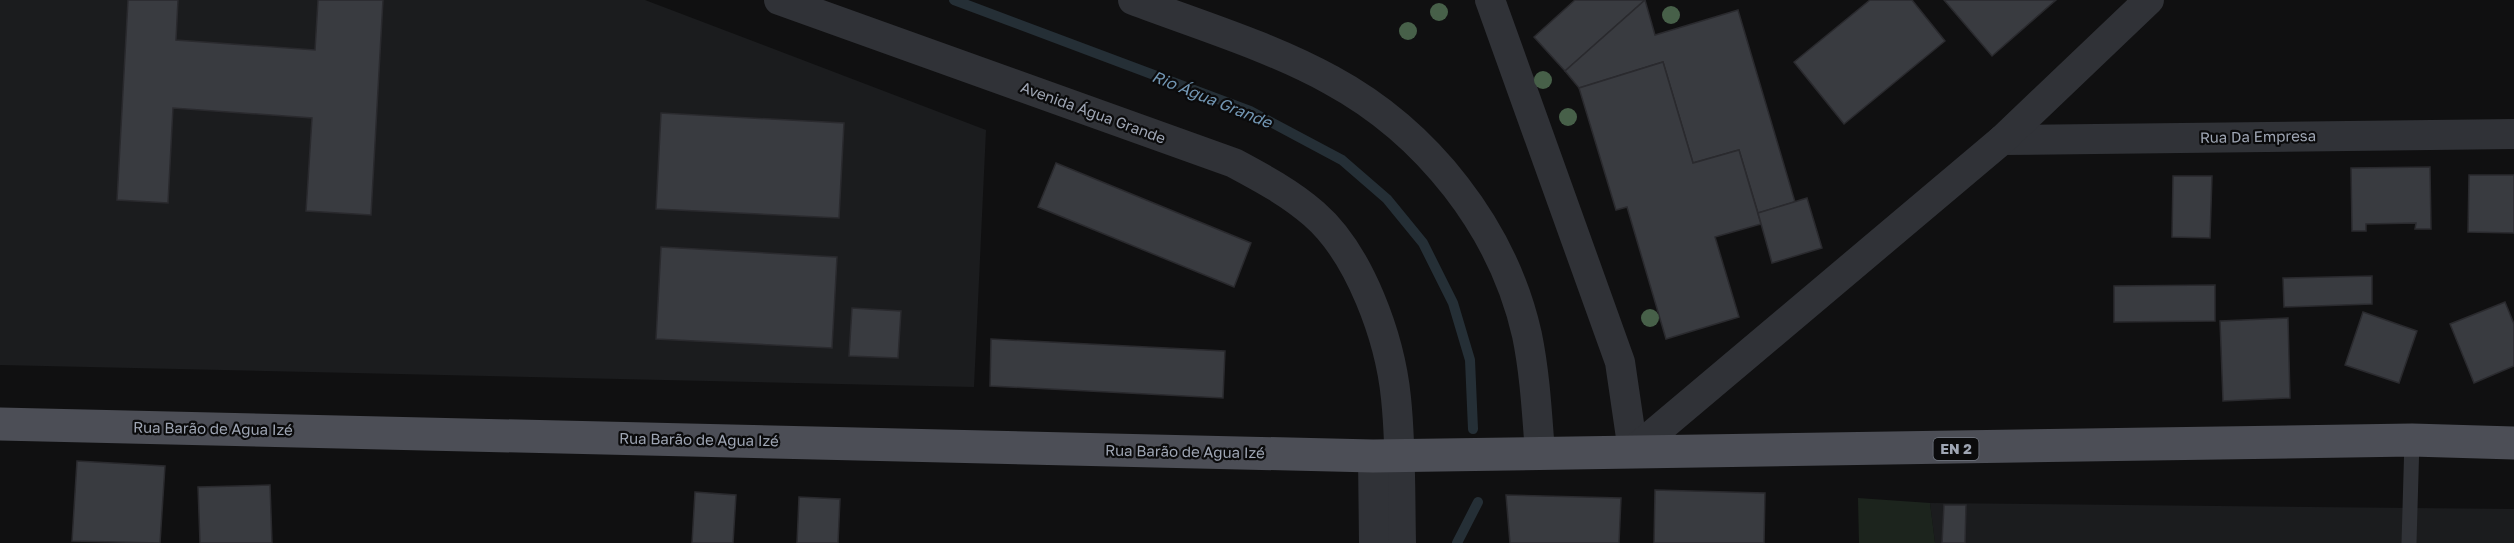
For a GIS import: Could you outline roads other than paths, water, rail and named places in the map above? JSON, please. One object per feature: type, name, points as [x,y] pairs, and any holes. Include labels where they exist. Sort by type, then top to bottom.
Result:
[{"type":"main road","name":"Rua Barão de Agua Izé","points":[[0,424],[1386,456]]},
{"type":"main road","name":"EN 2","points":[[1386,456],[2412,440],[2514,443]]},
{"type":"street","name":"Avenida Água Grande","points":[[779,0],[1234,163],[1278,187],[1316,215],[1346,252],[1365,286],[1384,340],[1396,397],[1386,456]]},
{"type":"street","points":[[1133,0],[1230,36],[1331,80],[1369,104],[1410,136],[1445,172],[1490,240],[1518,304],[1527,336],[1540,453]]},
{"type":"street","points":[[1490,0],[1620,362],[1633,451]]},
{"type":"street","points":[[1633,451],[2002,140],[2150,0]]},
{"type":"street","name":"Rua Da Empresa","points":[[2002,140],[2514,134]]},
{"type":"street","points":[[1374,543],[1386,456]]},
{"type":"street","points":[[1386,456],[1401,543]]},
{"type":"lane","points":[[2409,543],[2412,440]]},
{"type":"waterway","name":"Rio Água Grande","points":[[954,0],[1250,111],[1342,160],[1387,199],[1423,243],[1453,303],[1470,360],[1473,429]]},
{"type":"waterway","points":[[1457,543],[1478,502]]}]
